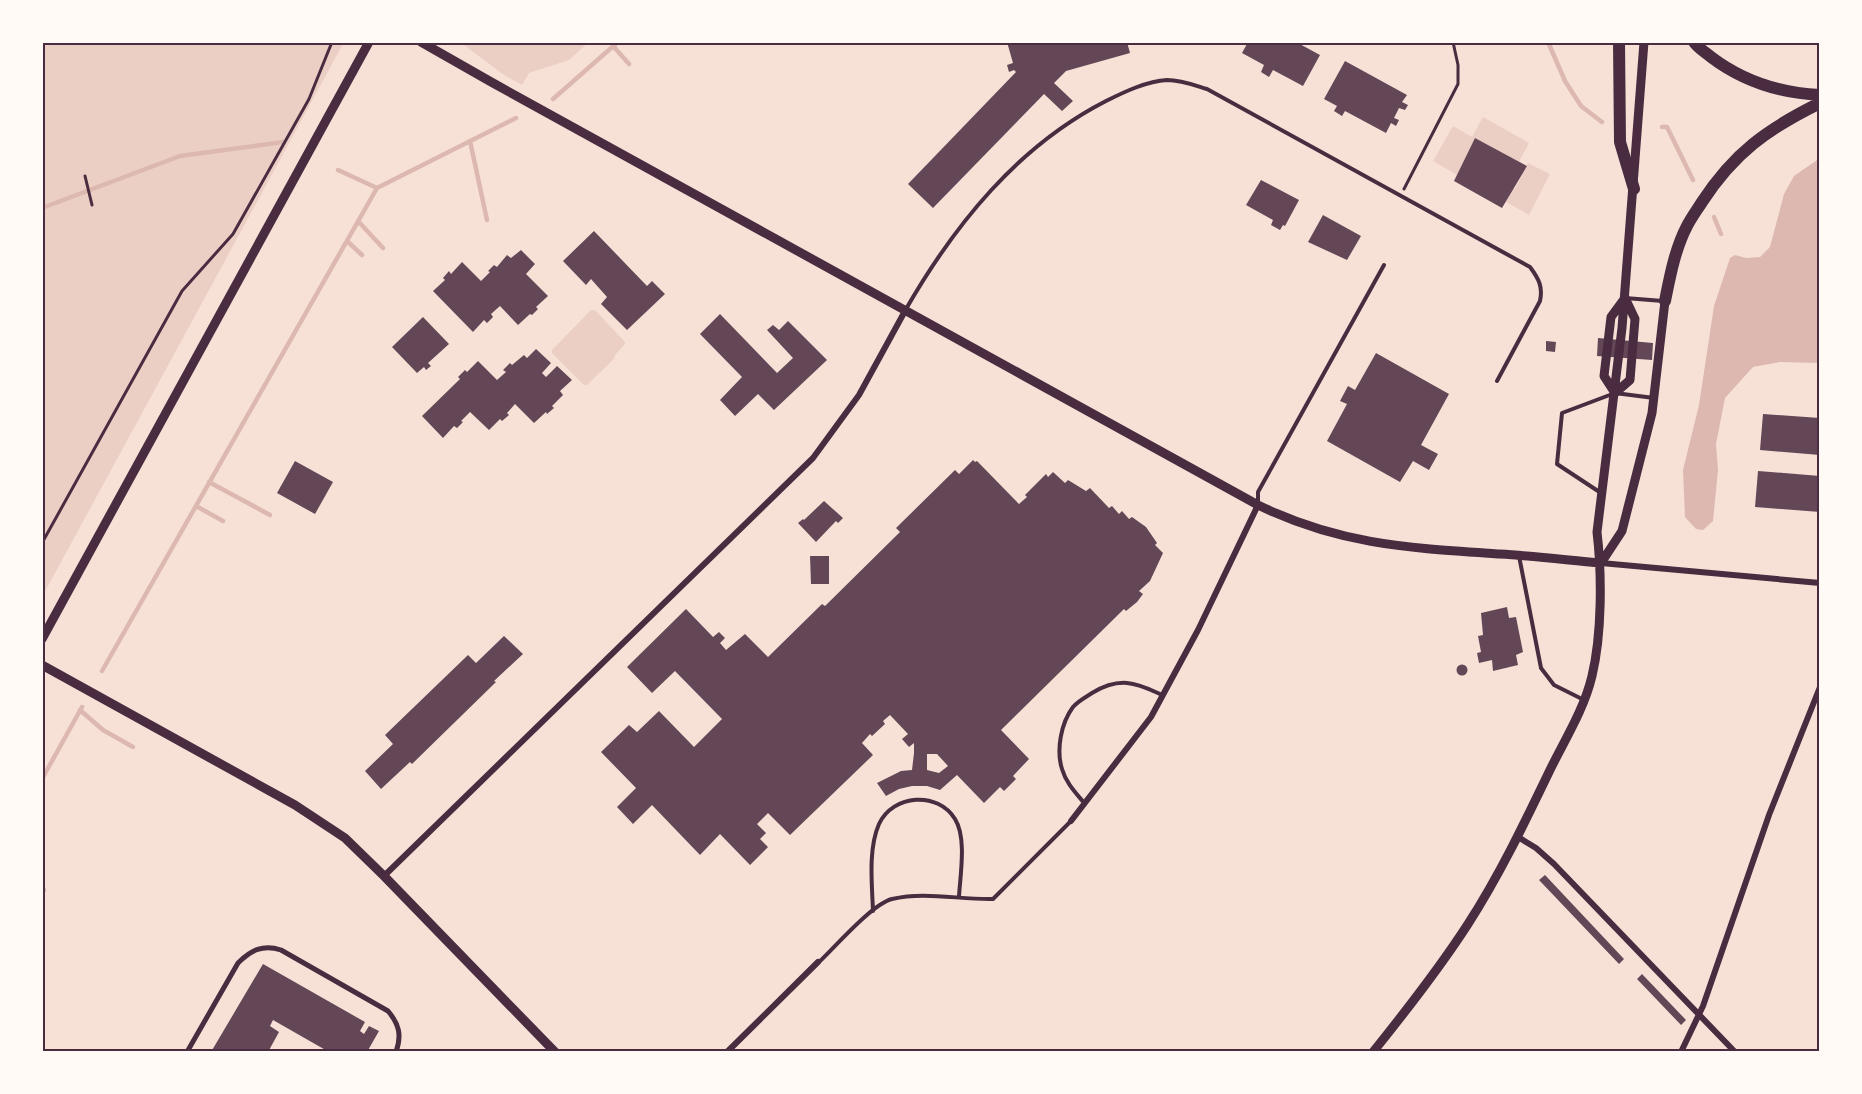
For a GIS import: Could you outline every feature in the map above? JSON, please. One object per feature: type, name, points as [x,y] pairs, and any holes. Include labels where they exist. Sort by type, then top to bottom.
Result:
[{"type":"main road","points":[[1619,42],[1620,142],[1634,189]]},
{"type":"main road","points":[[1694,42],[1731,72],[1770,88],[1797,94],[1820,95]]},
{"type":"main road","points":[[1665,301],[1671,270],[1687,226],[1719,177],[1752,143],[1820,103]]},
{"type":"street","points":[[42,639],[369,42]]},
{"type":"street","points":[[422,42],[905,311],[1286,519],[1360,541],[1402,548],[1519,555],[1820,583]]},
{"type":"street","points":[[1373,1052],[1422,990],[1463,932],[1491,886],[1518,837],[1584,700],[1592,675],[1601,563],[1597,532],[1615,393],[1634,189],[1644,42]]},
{"type":"street","points":[[1615,393],[1630,380],[1635,329],[1635,319],[1624,298]]},
{"type":"street","points":[[1601,563],[1622,531],[1655,399],[1665,301]]},
{"type":"street","points":[[384,876],[813,458],[859,395],[905,311]]},
{"type":"street","points":[[1071,821],[1151,717],[1198,630],[1257,505]]},
{"type":"street","points":[[42,665],[304,810],[345,838],[555,1052]]},
{"type":"street","points":[[1681,1052],[1699,1015],[1769,815],[1820,687]]},
{"type":"street","points":[[1518,837],[1536,848],[1554,864],[1735,1052]]},
{"type":"street","points":[[187,1052],[238,963],[247,954],[270,946],[281,950],[388,1011],[399,1030],[400,1041],[396,1052]]},
{"type":"street","points":[[727,1052],[818,963]]},
{"type":"lane","points":[[905,311],[934,262],[966,217],[991,189],[1057,129],[1079,114],[1118,94],[1166,80],[1186,82],[1207,89],[1530,267],[1538,277],[1542,290],[1540,302],[1497,381]]},
{"type":"lane","points":[[1257,505],[1258,492],[1384,265]]},
{"type":"lane","points":[[1624,298],[1665,301]]},
{"type":"lane","points":[[1601,493],[1557,464],[1562,413],[1615,393],[1655,399]]},
{"type":"lane","points":[[1519,555],[1540,668],[1554,686],[1584,700]]},
{"type":"lane","points":[[1085,804],[1069,785],[1062,769],[1059,745],[1065,723],[1072,709],[1078,702],[1103,687],[1126,683],[1146,687],[1163,696]]},
{"type":"lane","points":[[873,912],[872,866],[879,823],[888,811],[915,798],[932,801],[956,819],[961,833],[962,858],[958,897]]},
{"type":"lane","points":[[818,963],[890,899],[927,896],[993,899],[1071,821]]},
{"type":"path","points":[[42,543],[182,291],[233,234],[309,99],[332,42]]},
{"type":"path","points":[[1400,196],[1458,84],[1458,65],[1453,42]]},
{"type":"path","points":[[85,176],[92,204]]},
{"type":"shaded area","points":[[42,42],[344,42],[42,597]]},
{"type":"shaded area","points":[[460,42],[589,42],[569,60],[529,73],[522,85],[504,75]]},
{"type":"shaded area","points":[[1483,117],[1529,143],[1519,162],[1475,138],[1457,175],[1433,161],[1453,126],[1472,137]]},
{"type":"shaded area","points":[[1820,158],[1820,363],[1780,362],[1753,367],[1725,398],[1716,444],[1718,470],[1713,521],[1703,530],[1696,529],[1685,517],[1683,470],[1699,405],[1714,306],[1730,258],[1735,255],[1746,258],[1760,257],[1770,247],[1784,194],[1794,176]]},
{"type":"shaded area","points":[[1528,163],[1550,174],[1529,215],[1506,202]]},
{"type":"shaded area","points":[[591,310],[595,310],[625,344],[614,359],[587,385],[584,385],[552,353],[552,350]]},
{"type":"building","points":[[1007,42],[1127,42],[1130,53],[1066,71],[1054,83],[1073,101],[1062,111],[1044,94],[933,208],[908,184],[1016,72],[1014,70],[1009,72],[1007,65],[1013,63]]},
{"type":"building","points":[[1248,42],[1296,42],[1320,55],[1303,86],[1273,70],[1269,77],[1261,72],[1264,65],[1242,53]]},
{"type":"building","points":[[1345,61],[1407,95],[1402,102],[1408,105],[1405,110],[1399,108],[1394,118],[1399,120],[1396,126],[1391,123],[1386,133],[1345,111],[1342,116],[1334,111],[1337,106],[1324,99]]},
{"type":"building","points":[[1475,138],[1527,166],[1502,208],[1454,181]]},
{"type":"building","points":[[1261,180],[1299,200],[1285,226],[1283,225],[1280,230],[1271,225],[1273,220],[1246,205]]},
{"type":"building","points":[[1323,215],[1361,236],[1347,260],[1308,242]]},
{"type":"building","points":[[594,231],[647,286],[652,281],[665,294],[627,330],[601,304],[607,297],[591,279],[586,285],[563,261]]},
{"type":"building","points":[[521,250],[535,264],[526,274],[548,296],[536,307],[538,309],[532,315],[530,314],[518,325],[500,306],[491,314],[493,317],[487,323],[484,320],[473,332],[433,291],[445,280],[443,278],[449,271],[451,274],[462,262],[481,281],[494,265],[497,267],[507,255],[511,258]]},
{"type":"building","points":[[720,314],[777,373],[793,358],[767,330],[773,325],[779,330],[788,321],[827,360],[774,410],[758,394],[735,416],[720,400],[742,377],[700,334]]},
{"type":"building","points":[[423,317],[449,344],[428,363],[431,366],[426,370],[424,367],[417,373],[392,347]]},
{"type":"building","points":[[1598,338],[1653,343],[1652,360],[1597,356]]},
{"type":"building","points":[[1546,341],[1556,342],[1555,352],[1546,351]]},
{"type":"building","points":[[536,349],[551,363],[542,373],[546,377],[557,366],[572,380],[560,391],[563,395],[552,406],[554,408],[534,423],[515,404],[507,413],[509,415],[502,421],[500,419],[489,430],[470,412],[457,428],[454,426],[443,438],[422,416],[460,379],[458,377],[465,370],[467,372],[478,361],[497,380],[506,372],[503,370],[510,363],[512,365],[524,355],[527,358]]},
{"type":"building","points":[[1376,353],[1449,394],[1421,445],[1438,454],[1429,470],[1413,461],[1400,482],[1327,441],[1347,404],[1340,401],[1348,386],[1355,390]]},
{"type":"building","points":[[1763,414],[1820,418],[1820,455],[1760,450]]},
{"type":"building","points":[[973,460],[977,461],[1019,504],[1046,474],[1048,477],[1053,472],[1065,483],[1068,480],[1086,491],[1090,488],[1109,508],[1112,506],[1119,514],[1122,511],[1129,519],[1132,517],[1146,527],[1157,543],[1155,545],[1163,553],[1150,581],[1139,591],[1143,594],[1137,602],[1126,611],[1124,609],[1001,730],[1029,759],[1013,776],[1016,779],[1004,791],[1000,787],[984,803],[957,775],[940,790],[927,786],[912,786],[899,789],[886,796],[877,783],[901,771],[912,770],[914,753],[914,743],[909,747],[902,739],[908,734],[890,715],[883,721],[885,724],[872,736],[870,734],[862,743],[873,755],[790,835],[768,813],[757,824],[766,833],[760,839],[768,847],[750,865],[720,834],[700,855],[652,805],[633,824],[617,807],[636,788],[601,752],[629,725],[637,732],[659,711],[694,747],[722,719],[675,671],[652,693],[627,667],[686,609],[713,637],[719,632],[725,638],[720,643],[726,650],[745,634],[768,657],[822,604],[825,606],[900,532],[896,528],[955,470],[959,474]],"holes":[[[927,754],[937,754],[948,766],[939,773],[927,770]]]},
{"type":"building","points":[[295,461],[333,482],[315,514],[277,493]]},
{"type":"building","points":[[1758,471],[1820,476],[1820,512],[1755,507]]},
{"type":"building","points":[[824,501],[843,518],[838,523],[836,521],[816,542],[798,523]]},
{"type":"building","points":[[810,556],[829,556],[829,584],[811,584]]},
{"type":"building","points":[[1507,607],[1509,618],[1516,617],[1523,652],[1516,655],[1518,665],[1493,671],[1492,660],[1479,663],[1477,653],[1481,652],[1478,636],[1483,635],[1481,613]]},
{"type":"building","points":[[504,636],[523,654],[412,764],[410,762],[381,789],[365,771],[393,744],[385,735],[468,655],[476,663]]},
{"type":"building","points":[[1462,665],[1466,666],[1466,674],[1462,675],[1458,674],[1457,670],[1458,666]]},
{"type":"building","points":[[1545,875],[1624,959],[1619,964],[1539,880]]},
{"type":"building","points":[[263,964],[365,1022],[360,1031],[364,1034],[369,1026],[379,1031],[367,1052],[329,1052],[273,1020],[270,1026],[279,1032],[268,1052],[211,1052]]},
{"type":"building","points":[[1642,974],[1686,1020],[1681,1025],[1637,979]]},
{"type":"waterway","points":[[553,99],[618,42]]},
{"type":"waterway","points":[[1548,42],[1565,81],[1581,106],[1602,122]]},
{"type":"waterway","points":[[613,46],[629,64]]},
{"type":"waterway","points":[[102,671],[377,188],[516,118]]},
{"type":"waterway","points":[[1662,127],[1667,127],[1693,180]]},
{"type":"waterway","points":[[470,141],[487,220]]},
{"type":"waterway","points":[[42,208],[180,156],[283,142]]},
{"type":"waterway","points":[[338,170],[377,188]]},
{"type":"waterway","points":[[1714,217],[1721,234]]},
{"type":"waterway","points":[[358,221],[383,248]]},
{"type":"waterway","points":[[347,241],[362,255]]},
{"type":"waterway","points":[[209,482],[270,515]]},
{"type":"waterway","points":[[196,506],[223,521]]},
{"type":"waterway","points":[[42,779],[82,707]]},
{"type":"waterway","points":[[80,710],[103,730],[133,747]]},
{"type":"waterway","points":[[42,886],[44,890]]}]
